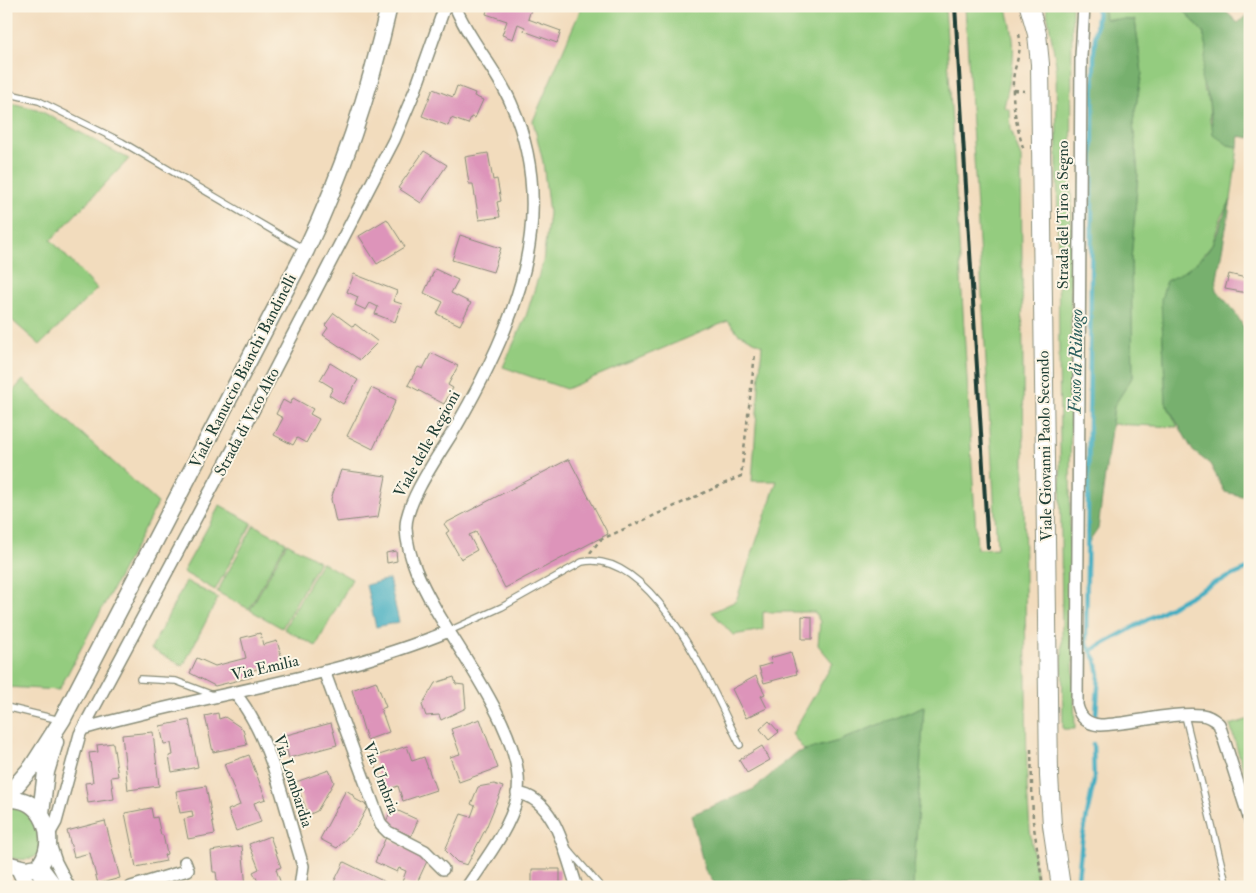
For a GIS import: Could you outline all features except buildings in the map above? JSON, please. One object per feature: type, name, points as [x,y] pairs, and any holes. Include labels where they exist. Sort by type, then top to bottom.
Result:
[{"type":"main road","name":"Viale Giovanni Paolo Secondo","points":[[1029,6],[1036,34],[1040,64],[1049,776],[1052,825],[1061,887]]},
{"type":"street","name":"Viale Ranuccio Bianchi Bandinelli","points":[[6,799],[23,779],[62,720],[306,250],[327,204],[359,114],[388,6]]},
{"type":"street","name":"Strada di Vico Alto","points":[[41,887],[42,878],[39,866],[47,852],[48,837],[56,822],[78,741],[394,140],[445,6]]},
{"type":"street","name":"Viale delle Regioni","points":[[455,6],[495,71],[514,108],[530,171],[533,220],[526,264],[501,338],[472,398],[416,496],[407,516],[406,537],[412,558],[427,594],[479,679],[505,732],[516,764],[518,793],[504,827],[467,887]]},
{"type":"street","name":"Strada del Tiro a Segno","points":[[1084,6],[1081,56],[1076,701],[1080,716],[1088,722],[1100,726],[1185,716],[1203,715],[1211,717],[1219,724],[1250,821]]},
{"type":"street","name":"Via Emilia","points":[[86,728],[324,671],[408,646],[449,631]]},
{"type":"street","name":"Via Umbria","points":[[324,671],[381,825],[388,832],[425,851],[443,869]]},
{"type":"street","name":"Via Lombardia","points":[[234,692],[257,724],[264,743],[303,866],[300,887]]},
{"type":"street","name":"Viale Ranuccio Bianchi Bandinelli","points":[[41,813],[46,772],[62,720]]},
{"type":"street","points":[[518,793],[530,796],[540,804],[559,838],[577,887]]},
{"type":"street","points":[[6,799],[26,802],[41,813],[56,862],[69,887]]},
{"type":"street","points":[[131,887],[188,870],[185,862]]},
{"type":"street","points":[[12,866],[39,866],[58,887]]},
{"type":"street","points":[[12,866],[28,887]]},
{"type":"lane","points":[[6,92],[39,101],[122,142],[306,250]]},
{"type":"lane","points":[[449,631],[502,607],[582,562],[601,561],[621,569],[652,596],[674,620],[695,655],[740,746]]},
{"type":"lane","points":[[140,679],[176,681],[215,696]]},
{"type":"lane","points":[[6,707],[62,720]]},
{"type":"lane","points":[[1185,716],[1227,887]]},
{"type":"lane","points":[[559,838],[601,887]]},
{"type":"path","points":[[1014,90],[1025,91]]},
{"type":"path","points":[[582,562],[600,540],[741,476],[755,354]]},
{"type":"green space","points":[[582,6],[945,6],[977,549],[997,548],[965,6],[1006,6],[1012,34],[1013,57],[1004,107],[1010,110],[1011,130],[1021,158],[1027,788],[1030,830],[1038,887],[913,887],[924,706],[839,741],[804,750],[792,734],[833,663],[818,645],[820,622],[815,612],[763,612],[763,630],[733,635],[712,612],[736,601],[777,481],[752,481],[762,345],[738,333],[728,321],[566,389],[503,367],[526,316],[543,262],[549,213],[543,162],[533,121]]},
{"type":"green space","points":[[1046,6],[1072,6],[1070,539],[1075,729],[1063,729],[1056,64]]},
{"type":"green space","points":[[1102,6],[1180,6],[1203,32],[1207,47],[1203,88],[1209,101],[1210,123],[1228,145],[1238,147],[1231,200],[1222,215],[1212,244],[1190,270],[1166,281],[1163,340],[1166,403],[1178,427],[1112,424],[1114,406],[1133,376],[1131,260],[1138,174],[1133,122],[1142,73],[1135,20],[1105,19]]},
{"type":"green space","points":[[1180,6],[1220,6],[1238,23],[1250,12],[1250,138],[1239,136],[1238,147],[1228,145],[1213,134],[1209,101],[1201,78],[1207,47],[1203,32]]},
{"type":"green space","points":[[1099,8],[1104,9],[1105,19],[1135,20],[1142,73],[1133,122],[1138,174],[1131,260],[1133,376],[1114,406],[1098,529],[1087,545],[1094,52]]},
{"type":"green space","points":[[6,102],[37,109],[129,159],[51,240],[97,289],[40,345],[6,315]]},
{"type":"green space","points":[[1231,200],[1216,284],[1217,290],[1236,314],[1250,338],[1250,490],[1246,497],[1225,492],[1210,464],[1193,451],[1166,403],[1161,300],[1166,281],[1192,266],[1208,250],[1215,239]]},
{"type":"green space","points":[[23,380],[158,503],[59,690],[6,687],[6,399]]},
{"type":"green space","points":[[220,505],[252,523],[215,590],[183,572]]},
{"type":"green space","points":[[254,525],[286,542],[249,609],[217,592]]},
{"type":"green space","points":[[287,543],[319,561],[282,628],[250,610]]},
{"type":"green space","points":[[321,562],[352,579],[316,646],[284,629]]},
{"type":"green space","points":[[186,581],[218,598],[183,666],[151,649]]},
{"type":"green space","points":[[924,706],[913,887],[717,887],[705,870],[691,815],[754,789],[796,753],[839,741]]},
{"type":"green space","points":[[1250,719],[1250,792],[1230,725]]},
{"type":"green space","points":[[9,804],[33,813],[40,830],[42,847],[39,853],[30,859],[6,856],[6,805]]},
{"type":"water","points":[[389,579],[399,622],[376,627],[366,585]]},
{"type":"waterway","name":"Fosso di Riluogo","points":[[1096,714],[1099,674],[1096,660],[1086,643],[1094,52],[1098,6]]},
{"type":"waterway","points":[[1092,650],[1212,584],[1250,568]]},
{"type":"waterway","name":"Fosso di Riluogo","points":[[1075,881],[1078,878],[1082,841],[1094,780],[1093,744]]},
{"type":"railway","points":[[955,6],[988,548]]}]
